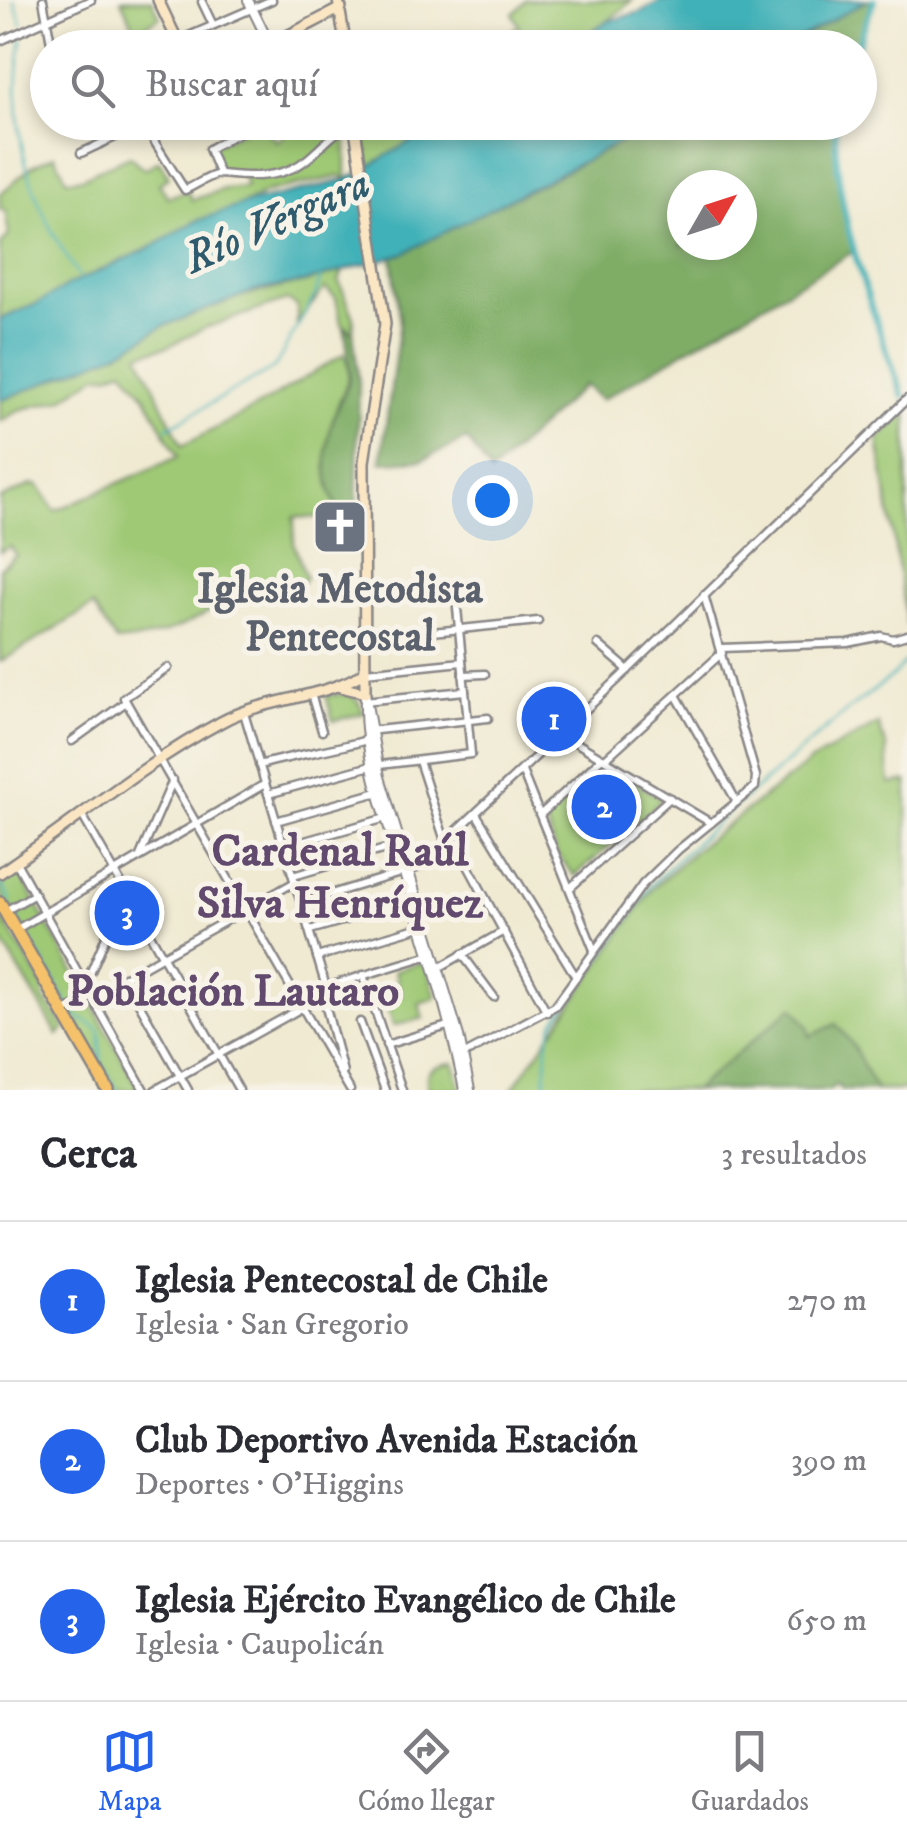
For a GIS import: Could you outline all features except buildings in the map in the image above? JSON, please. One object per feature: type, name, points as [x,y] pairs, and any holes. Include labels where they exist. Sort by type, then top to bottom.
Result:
[{"type":"highway","points":[[2,907],[108,1090]]},
{"type":"main road","points":[[158,0],[172,30]]},
{"type":"main road","points":[[295,30],[343,3],[345,30]]},
{"type":"main road","points":[[336,686],[366,698],[364,462],[385,334],[356,140]]},
{"type":"main road","points":[[0,873],[222,722],[336,686],[365,672]]},
{"type":"street","points":[[43,0],[48,30]]},
{"type":"street","points":[[0,41],[91,0]]},
{"type":"street","points":[[204,30],[250,4],[272,0]]},
{"type":"street","points":[[202,2],[213,25]]},
{"type":"street","points":[[250,4],[261,30]]},
{"type":"street","points":[[80,153],[108,140]]},
{"type":"street","points":[[154,140],[182,190],[218,173],[245,178],[292,169],[331,140]]},
{"type":"street","points":[[218,173],[209,149],[225,140]]},
{"type":"street","points":[[301,903],[406,873],[446,844],[907,399]]},
{"type":"street","points":[[268,794],[374,766],[471,754],[455,587]]},
{"type":"street","points":[[461,1056],[547,1012],[643,884],[756,784],[704,595]]},
{"type":"street","points":[[365,638],[538,621]]},
{"type":"street","points":[[540,815],[722,651],[881,636],[893,640],[907,635]]},
{"type":"street","points":[[598,644],[628,670]]},
{"type":"street","points":[[365,672],[462,662]]},
{"type":"street","points":[[72,741],[168,668]]},
{"type":"street","points":[[463,675],[485,674]]},
{"type":"street","points":[[397,845],[378,792],[366,698],[465,690]]},
{"type":"street","points":[[312,694],[322,730]]},
{"type":"street","points":[[676,695],[736,802]]},
{"type":"street","points":[[125,700],[348,1087]]},
{"type":"street","points":[[244,713],[326,987],[323,996],[348,1087]]},
{"type":"street","points":[[259,765],[321,753],[369,733],[488,718]]},
{"type":"street","points":[[560,734],[711,823]]},
{"type":"street","points":[[419,761],[446,844]]},
{"type":"street","points":[[374,766],[453,1025],[467,1090]]},
{"type":"street","points":[[522,771],[594,951]]},
{"type":"street","points":[[140,857],[173,779]]},
{"type":"street","points":[[16,930],[265,784]]},
{"type":"street","points":[[276,821],[378,792]]},
{"type":"street","points":[[570,888],[670,798]]},
{"type":"street","points":[[477,815],[576,977]]},
{"type":"street","points":[[82,816],[239,1090]]},
{"type":"street","points":[[284,848],[386,818]]},
{"type":"street","points":[[453,837],[547,1012]]},
{"type":"street","points":[[63,1012],[294,879],[397,845]]},
{"type":"street","points":[[16,862],[144,1090]]},
{"type":"street","points":[[406,873],[432,955]]},
{"type":"street","points":[[86,984],[125,892]]},
{"type":"street","points":[[2,907],[35,894]]},
{"type":"street","points":[[310,930],[412,901]]},
{"type":"street","points":[[317,957],[420,927]]},
{"type":"street","points":[[436,970],[504,931]]},
{"type":"street","points":[[462,954],[494,997]]},
{"type":"street","points":[[326,987],[432,955]]},
{"type":"street","points":[[362,975],[402,1090]]},
{"type":"street","points":[[124,978],[188,1090]]},
{"type":"street","points":[[155,1090],[323,996]]},
{"type":"street","points":[[360,1022],[385,1090]]},
{"type":"street","points":[[386,1045],[453,1025]]},
{"type":"green space","points":[[121,0],[152,0],[160,17],[136,30]]},
{"type":"green space","points":[[526,0],[632,0],[596,30],[512,30],[519,26],[513,14]]},
{"type":"green space","points":[[867,0],[874,0],[863,30],[816,30]]},
{"type":"green space","points":[[346,140],[346,181],[342,176],[267,192],[224,214],[194,222],[152,247],[0,319],[0,246],[9,235],[5,210],[0,210],[0,194],[32,166],[55,155],[67,180],[82,178],[129,156],[144,169],[159,161],[169,177],[159,184],[168,197],[188,191],[192,200],[224,189],[246,187],[243,174],[219,170],[211,150],[217,143]]},
{"type":"green space","points":[[363,140],[414,140],[369,168]]},
{"type":"green space","points":[[625,140],[836,140],[839,185],[853,252],[601,400],[584,385],[491,473],[467,439],[422,460],[381,462],[400,322],[392,257]]},
{"type":"green space","points":[[344,268],[339,281],[354,318],[353,332],[341,323],[336,298],[325,288],[297,323],[297,306],[287,300],[139,354],[182,446],[264,403],[344,354],[348,378],[331,429],[327,461],[331,491],[344,518],[294,517],[294,544],[306,578],[300,585],[258,599],[249,587],[201,616],[136,640],[116,642],[93,606],[0,662],[0,568],[16,555],[10,546],[0,552],[0,499],[33,484],[39,486],[55,511],[178,457],[146,397],[123,369],[98,375],[63,399],[19,410],[0,422],[0,401],[120,352],[164,326],[242,296]]},
{"type":"green space","points":[[344,328],[353,332],[359,383],[356,518],[344,518],[337,506],[327,466],[332,424],[350,374]]},
{"type":"green space","points":[[907,413],[907,625],[878,439]]},
{"type":"green space","points":[[348,694],[358,701],[364,713],[333,721],[326,695]]},
{"type":"green space","points":[[878,724],[886,746],[890,784],[907,781],[907,1090],[876,1090],[835,1025],[810,1037],[793,1007],[694,1090],[512,1090],[652,889],[695,850],[811,761]]},
{"type":"green space","points":[[602,763],[663,799],[575,876],[557,855],[544,815]]},
{"type":"green space","points":[[16,867],[140,1090],[115,1090],[0,893],[0,876]]},
{"type":"green space","points":[[0,914],[44,987],[44,998],[65,1028],[58,1035],[0,938]]},
{"type":"green space","points":[[426,961],[436,998],[419,1003],[423,1018],[393,1026],[386,999],[401,995],[395,970]]},
{"type":"green space","points":[[793,1007],[808,1026],[810,1036],[836,1024],[852,1044],[876,1090],[843,1090],[836,1085],[829,1090],[694,1090]]},
{"type":"green space","points":[[454,1063],[461,1090],[429,1090],[428,1072]]},
{"type":"water","points":[[661,0],[867,0],[815,30],[593,30],[605,22],[640,12]]},
{"type":"water","name":"Río Vergara","points":[[413,140],[624,140],[402,254],[304,282],[254,291],[164,326],[120,352],[0,401],[0,319],[152,247],[194,222],[244,204],[346,180]]},
{"type":"waterway","points":[[14,0],[22,24]]},
{"type":"waterway","points":[[863,30],[874,0]]},
{"type":"waterway","points":[[22,39],[17,104],[26,164],[48,222],[80,278]]},
{"type":"waterway","points":[[836,140],[841,193],[857,262],[903,396]]},
{"type":"waterway","points":[[167,428],[274,368],[316,294],[321,274]]},
{"type":"waterway","points":[[545,1090],[547,1047],[553,1024],[651,885],[723,817],[907,660]]},
{"type":"waterway","points":[[0,881],[11,902]]},
{"type":"waterway","points":[[15,910],[20,923]]},
{"type":"waterway","points":[[24,929],[68,1005]]},
{"type":"waterway","points":[[71,1011],[100,1032],[101,1062],[117,1090]]},
{"type":"place","name":"Iglesia Metodista Pentecostal","points":[[340,527]]},
{"type":"place","name":"Iglesia Pentecostal de Chile","points":[[554,719]]},
{"type":"place","name":"Club Deportivo Avenida Estación","points":[[604,807]]},
{"type":"place","name":"Iglesia Ejército Evangélico de Chile","points":[[127,913]]},
{"type":"district","name":"Cardenal Raúl Silva Henríquez","points":[[340,875]]},
{"type":"district","name":"Población Lautaro","points":[[233,989]]}]
